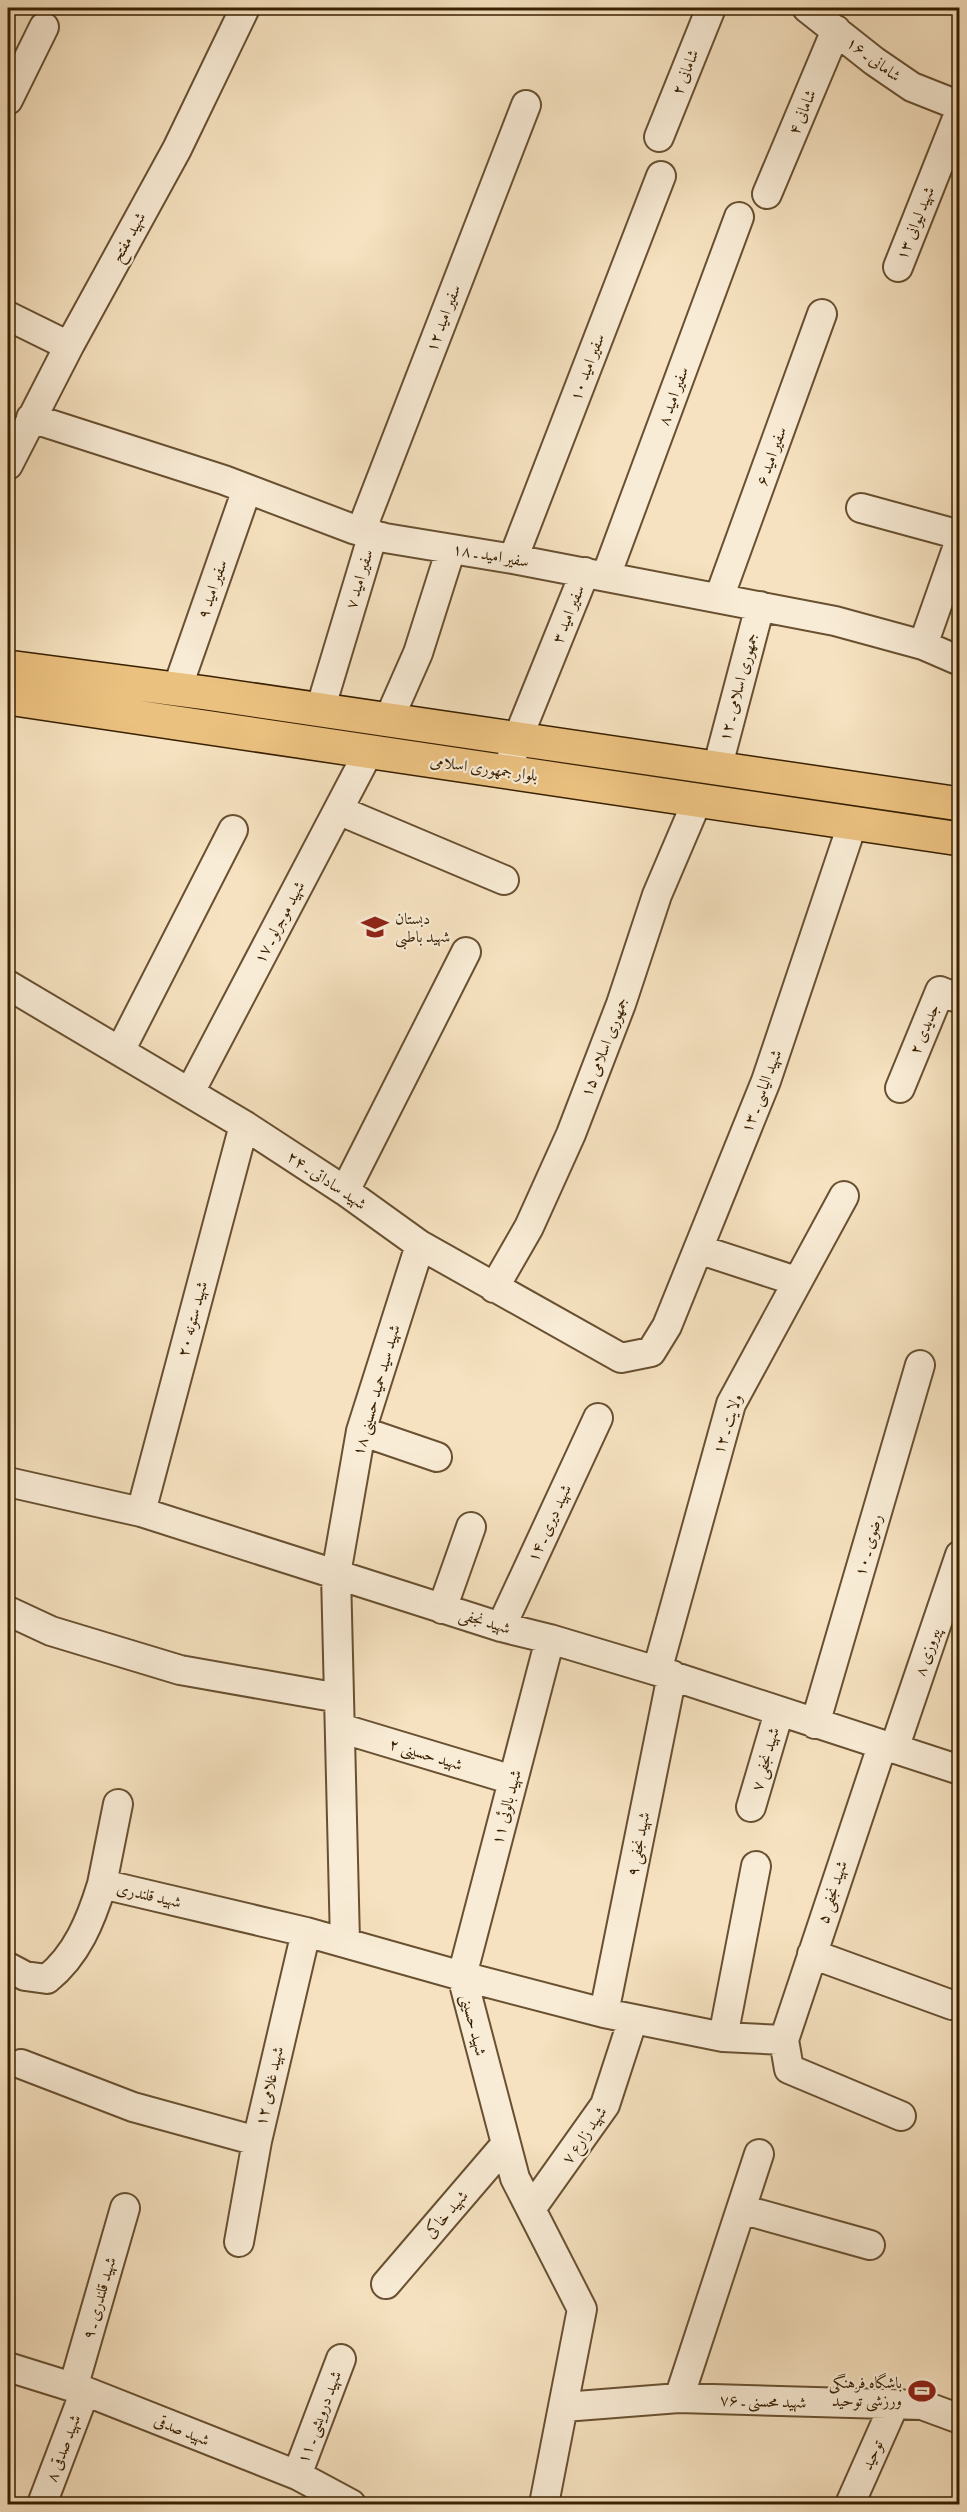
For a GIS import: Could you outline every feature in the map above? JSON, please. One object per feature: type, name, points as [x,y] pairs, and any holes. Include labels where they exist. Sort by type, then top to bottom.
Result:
[{"type":"main road","name":"بلوار جمهوری اسلامی","points":[[8,667],[177,689],[960,804]]},
{"type":"main road","name":"بلوار جمهوری اسلامی","points":[[8,698],[960,838]]},
{"type":"street","name":"شهید مفتح","points":[[8,465],[69,346],[177,149],[245,8]]},
{"type":"street","name":"شامانی ۲","points":[[658,137],[711,8]]},
{"type":"street","name":"شامانی ـ ۱۶","points":[[807,8],[874,61],[912,87],[960,106]]},
{"type":"street","points":[[8,100],[44,27]]},
{"type":"street","name":"شامانی ۴","points":[[767,194],[836,30]]},
{"type":"street","name":"سفیر امید ۱۲","points":[[367,533],[526,105]]},
{"type":"street","name":"شهید لیوانی ۱۳","points":[[898,267],[960,111]]},
{"type":"street","name":"سفیر امید ۱۰","points":[[513,559],[661,176]]},
{"type":"street","name":"سفیر امید ۸","points":[[596,574],[739,217]]},
{"type":"street","name":"سفیر امید ۶","points":[[719,598],[822,314]]},
{"type":"street","points":[[8,316],[69,346]]},
{"type":"street","name":"سفیر امید ـ ۱۸","points":[[31,418],[248,489],[367,533],[596,574],[836,621],[923,645],[960,661]]},
{"type":"street","name":"سفیر امید ۹","points":[[177,689],[248,489]]},
{"type":"street","points":[[861,508],[960,535]]},
{"type":"street","name":"سفیر امید ۷","points":[[320,711],[346,623],[367,533]]},
{"type":"street","points":[[923,645],[960,540]]},
{"type":"street","points":[[388,721],[423,638],[451,549]]},
{"type":"street","name":"سفیر امید ۳","points":[[508,771],[517,740],[551,656],[596,574]]},
{"type":"street","name":"جمهوری اسلامی ـ ۱۲","points":[[717,769],[760,606]]},
{"type":"street","name":"شهید موجرلو ـ ۱۷","points":[[189,1092],[369,752]]},
{"type":"street","name":"جمهوری اسلامی ۱۵","points":[[494,1288],[529,1227],[571,1134],[621,1004],[657,895],[698,799]]},
{"type":"street","points":[[338,810],[504,880]]},
{"type":"street","name":"شهید الیاسی ـ ۱۳","points":[[651,1352],[667,1326],[766,1081],[853,822]]},
{"type":"street","points":[[120,1051],[233,830]]},
{"type":"street","points":[[345,1191],[466,952]]},
{"type":"street","name":"شهید ساداتی ـ ۲۴","points":[[8,985],[244,1125],[345,1191],[420,1245],[494,1288],[621,1358],[651,1352]]},
{"type":"street","name":"جدیدی ۲","points":[[900,1088],[940,991],[960,999]]},
{"type":"street","name":"شهید ستونه ۲۰","points":[[141,1512],[244,1125]]},
{"type":"street","name":"ولایت ـ ۱۲","points":[[664,1673],[730,1404],[843,1196]]},
{"type":"street","name":"شهید سید حمید حسینی ۱۸","points":[[336,1574],[361,1431],[420,1245]]},
{"type":"street","points":[[698,1249],[796,1281]]},
{"type":"street","name":"رضوی ـ ۱۰","points":[[815,1724],[920,1365]]},
{"type":"street","name":"شهید دیری ـ ۱۴","points":[[501,1627],[598,1418]]},
{"type":"street","points":[[361,1431],[437,1457]]},
{"type":"street","name":"شهید نجفی","points":[[8,1482],[141,1512],[442,1609],[664,1673],[960,1770]]},
{"type":"street","points":[[442,1609],[471,1527]]},
{"type":"street","name":"پیروزی ۸","points":[[888,1748],[960,1555]]},
{"type":"street","points":[[336,1574],[345,1942]]},
{"type":"street","points":[[8,1611],[51,1631],[180,1670],[339,1698]]},
{"type":"street","name":"شهید بالوئی ۱۱","points":[[462,1976],[550,1639]]},
{"type":"street","name":"شهید نجفی ۹","points":[[604,2013],[664,1673]]},
{"type":"street","name":"شهید نجفی ۷","points":[[751,1807],[779,1712]]},
{"type":"street","name":"شهید حسینی ۲","points":[[340,1728],[513,1780]]},
{"type":"street","name":"شهید نجفی ۵","points":[[784,2040],[812,1954],[888,1748]]},
{"type":"street","points":[[102,1884],[118,1804]]},
{"type":"street","points":[[723,2037],[756,1866]]},
{"type":"street","name":"شهید قلندری","points":[[8,1966],[25,1976],[47,1979],[63,1966],[94,1911],[102,1884],[345,1942]]},
{"type":"street","name":"شهید غلامی ۱۲","points":[[239,2242],[257,2141],[306,1932]]},
{"type":"street","name":"شهید حسینی","points":[[345,1942],[462,1976],[515,2178],[582,2308],[544,2505]]},
{"type":"street","points":[[812,1954],[952,2006]]},
{"type":"street","points":[[462,1976],[604,2013],[723,2037],[784,2040],[789,2069],[901,2116]]},
{"type":"street","name":"شهید زارع ۷","points":[[531,2209],[605,2105],[633,2019]]},
{"type":"street","points":[[21,2064],[133,2107],[257,2141]]},
{"type":"street","name":"شهید خاکی","points":[[386,2284],[506,2144]]},
{"type":"street","points":[[679,2398],[759,2154]]},
{"type":"street","name":"شهید قلندری ـ ۹","points":[[79,2390],[125,2208]]},
{"type":"street","points":[[741,2209],[870,2245]]},
{"type":"street","name":"شهید درویشی ـ ۱۱","points":[[297,2475],[341,2359]]},
{"type":"street","name":"شهید صدقی","points":[[8,2367],[79,2390],[297,2475],[337,2501]]},
{"type":"street","name":"شهید صدقی ۸","points":[[42,2505],[79,2390]]},
{"type":"street","name":"شهید محسنی ـ ۷۶","points":[[564,2407],[679,2398],[922,2405],[960,2419]]},
{"type":"street","name":"توحید","points":[[850,2505],[894,2405]]},
{"type":"place","name":"دبستان شهید باطبی","points":[[375,927]]},
{"type":"place","name":"باشگاه فرهنگی ورزشی توحید","points":[[922,2391]]}]
